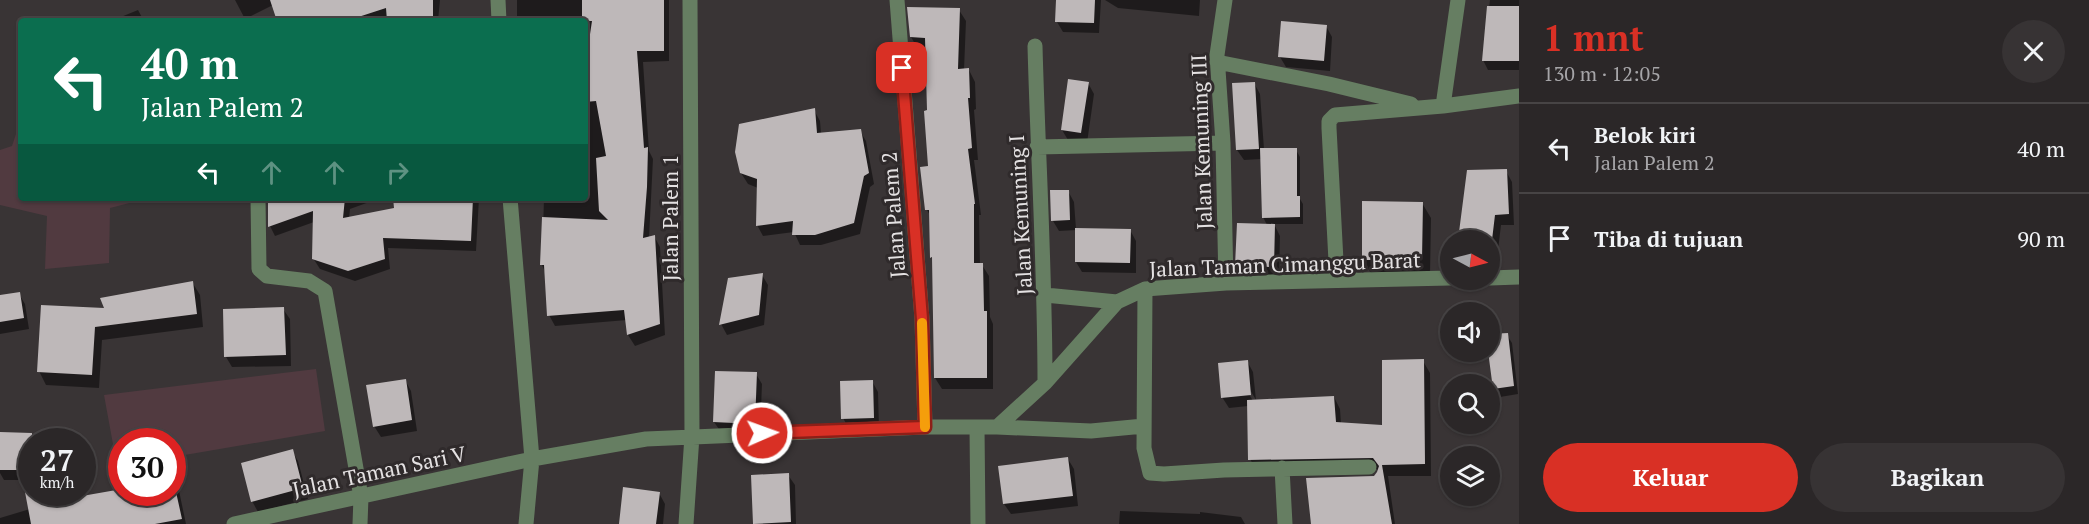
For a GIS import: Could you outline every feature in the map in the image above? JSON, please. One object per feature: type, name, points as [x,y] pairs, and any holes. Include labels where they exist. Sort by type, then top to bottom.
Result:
[{"type":"street","points":[[498,0],[499,18]]},
{"type":"street","name":"Jalan Palem 1","points":[[686,524],[692,436],[690,0]]},
{"type":"street","name":"Jalan Palem 2","points":[[897,0],[922,319],[925,427]]},
{"type":"street","name":"Jalan Kemuning III","points":[[1225,0],[1217,62],[1223,143],[1226,283]]},
{"type":"street","points":[[1443,106],[1458,0]]},
{"type":"street","name":"Jalan Kemuning I","points":[[1035,46],[1037,147],[1045,295],[1045,383]]},
{"type":"street","points":[[1217,62],[1329,84],[1423,107]]},
{"type":"street","points":[[1337,280],[1329,121],[1335,115],[1443,106],[1519,96]]},
{"type":"street","points":[[1037,147],[1223,143]]},
{"type":"street","points":[[258,201],[259,269],[267,276],[309,280],[325,291],[361,497],[360,524]]},
{"type":"street","points":[[510,201],[532,459],[526,524]]},
{"type":"street","points":[[1500,278],[1519,277]]},
{"type":"street","name":"Jalan Taman Cimanggu Barat","points":[[997,427],[1045,383],[1117,302],[1145,289],[1226,283],[1440,278]]},
{"type":"street","points":[[1145,289],[1144,448],[1146,465],[1150,473],[1370,467]]},
{"type":"street","points":[[1045,295],[1117,302]]},
{"type":"street","points":[[532,459],[646,439],[692,436],[925,427],[1091,431],[1144,426]]},
{"type":"street","points":[[977,427],[978,524]]},
{"type":"street","name":"Jalan Taman Sari V","points":[[234,524],[532,459]]},
{"type":"street","points":[[1282,468],[1285,524]]},
{"type":"shaded area","points":[[18,128],[18,201],[137,201],[110,208],[109,263],[45,269],[47,216],[0,205],[0,150],[12,146]]},
{"type":"shaded area","points":[[316,369],[325,431],[186,455],[186,428],[110,428],[104,395]]},
{"type":"building","points":[[270,0],[433,0],[433,18],[387,18],[386,8],[355,18],[276,18]]},
{"type":"building","points":[[582,0],[664,0],[664,51],[637,51],[644,148],[648,147],[643,238],[655,235],[660,324],[627,335],[624,310],[547,316],[544,265],[540,265],[542,217],[608,220],[599,211],[596,158],[606,156],[596,101],[588,102],[588,47],[592,21],[582,18]]},
{"type":"building","points":[[1056,0],[1095,0],[1094,23],[1055,22]]},
{"type":"building","points":[[1487,6],[1519,6],[1519,61],[1482,61]]},
{"type":"building","points":[[907,7],[960,8],[958,69],[969,68],[970,98],[968,98],[972,148],[968,149],[975,204],[974,263],[983,263],[984,311],[987,311],[987,378],[934,378],[929,210],[925,210],[920,167],[928,166],[924,111],[927,110],[925,38],[910,37]]},
{"type":"building","points":[[1281,21],[1327,25],[1324,61],[1278,57]]},
{"type":"building","points":[[1068,79],[1089,82],[1081,133],[1061,130]]},
{"type":"building","points":[[1255,82],[1259,149],[1236,150],[1232,83]]},
{"type":"building","points":[[815,108],[817,133],[861,129],[869,173],[864,176],[854,223],[815,235],[792,235],[793,221],[756,226],[757,179],[740,173],[735,152],[739,124]]},
{"type":"building","points":[[1260,148],[1297,148],[1297,196],[1300,196],[1300,217],[1262,218]]},
{"type":"building","points":[[1507,169],[1509,214],[1495,215],[1493,230],[1459,230],[1467,170]]},
{"type":"building","points":[[1050,190],[1069,190],[1070,220],[1051,221]]},
{"type":"building","points":[[268,201],[345,201],[343,218],[394,208],[393,201],[473,201],[471,241],[383,238],[385,259],[348,271],[312,259],[313,211],[268,227]]},
{"type":"building","points":[[1362,201],[1423,202],[1422,260],[1362,260]]},
{"type":"building","points":[[1237,223],[1275,224],[1274,267],[1235,266]]},
{"type":"building","points":[[1075,228],[1131,229],[1130,263],[1075,262]]},
{"type":"building","points":[[763,273],[759,315],[719,325],[728,278]]},
{"type":"building","points":[[193,281],[197,314],[95,327],[92,375],[37,372],[41,305],[104,308],[100,298]]},
{"type":"building","points":[[20,292],[24,318],[0,322],[0,295]]},
{"type":"building","points":[[284,307],[286,355],[224,357],[223,309]]},
{"type":"building","points":[[1500,333],[1508,333],[1514,386],[1500,388],[1500,374],[1491,374],[1489,362],[1500,362]]},
{"type":"building","points":[[1424,359],[1425,464],[1382,465],[1392,524],[1311,524],[1306,478],[1374,476],[1379,466],[1373,458],[1248,460],[1247,400],[1334,396],[1336,422],[1382,425],[1382,360]]},
{"type":"building","points":[[1248,360],[1251,395],[1221,398],[1218,363]]},
{"type":"building","points":[[715,371],[757,372],[755,424],[713,422]]},
{"type":"building","points":[[406,379],[412,420],[373,427],[366,385]]},
{"type":"building","points":[[873,380],[874,418],[841,419],[840,381]]},
{"type":"building","points":[[0,432],[18,433],[18,470],[0,470]]},
{"type":"building","points":[[293,449],[303,488],[251,502],[241,463]]},
{"type":"building","points":[[1068,457],[1073,496],[1003,504],[998,466]]},
{"type":"building","points":[[789,473],[791,522],[753,524],[751,475]]},
{"type":"building","points":[[623,487],[660,492],[656,524],[619,524]]},
{"type":"building","points":[[108,491],[108,506],[179,506],[182,519],[155,524],[31,524],[28,506],[96,506],[96,494]]},
{"type":"slow traffic","points":[[922,323],[925,427]]},
{"type":"route","points":[[762,433],[925,427],[922,319],[902,68]]}]
